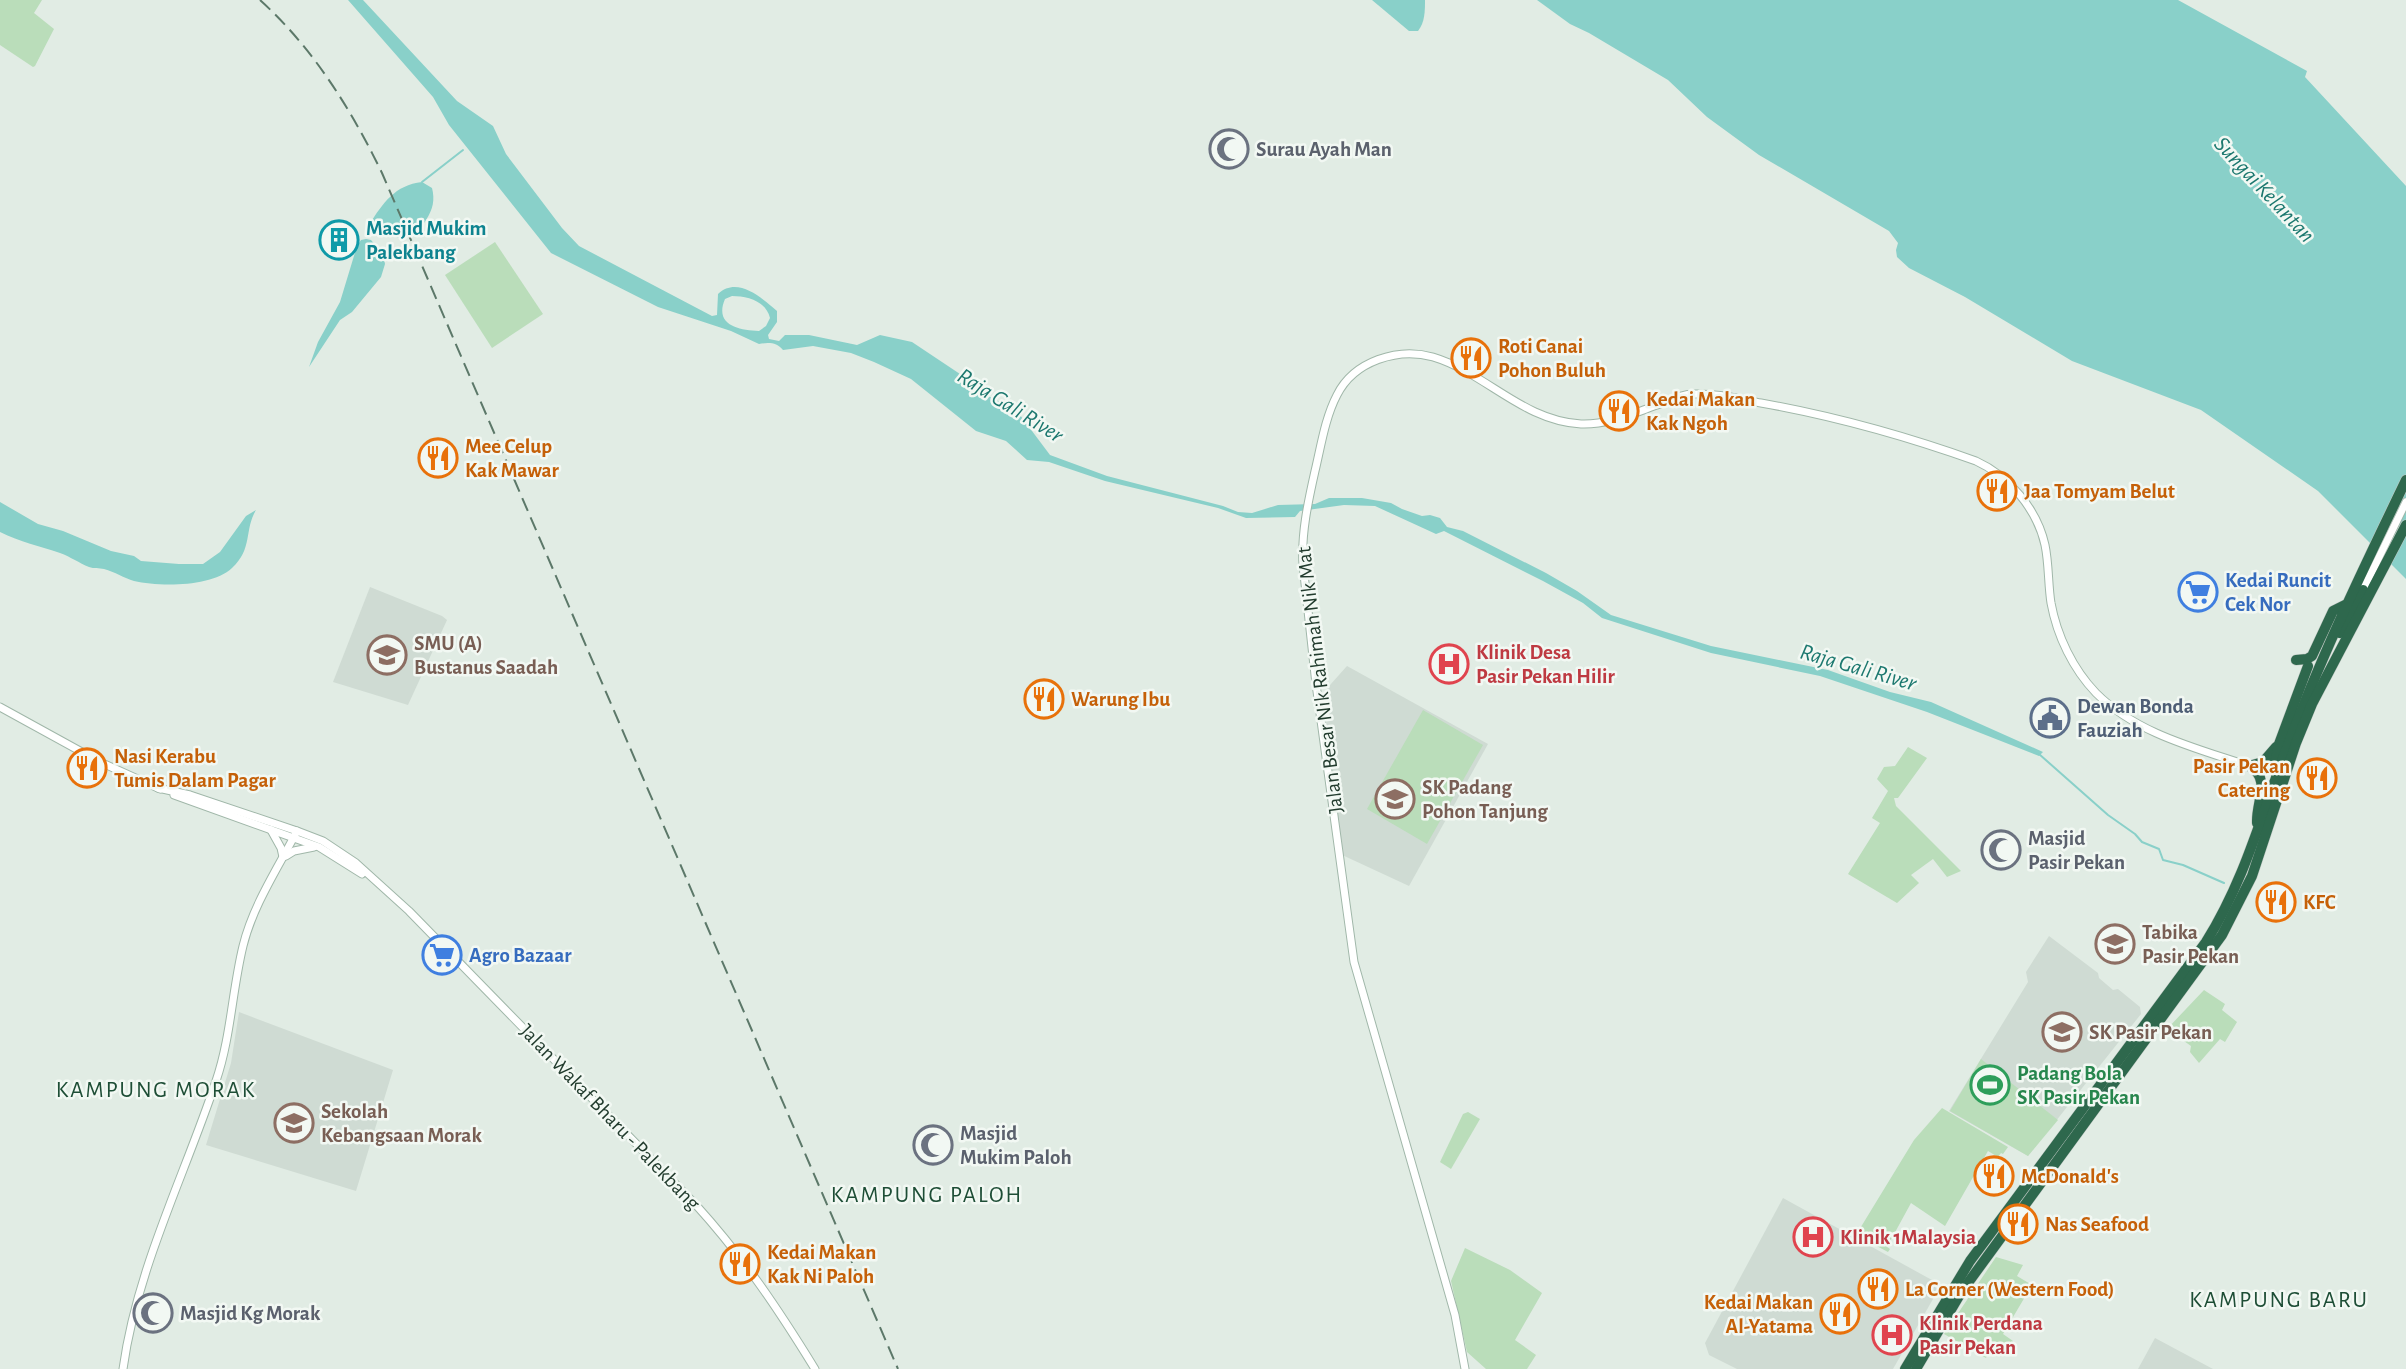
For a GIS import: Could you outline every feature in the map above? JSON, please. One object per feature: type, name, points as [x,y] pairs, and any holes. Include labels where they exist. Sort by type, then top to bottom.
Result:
[{"type":"highway","points":[[2323,671],[2370,577],[2406,480]]},
{"type":"highway","points":[[2296,660],[2312,656],[2333,611],[2345,605],[2370,577],[2406,525]]},
{"type":"highway","points":[[1905,1369],[1970,1261],[2206,942],[2232,897],[2270,794],[2323,671],[2363,590]]},
{"type":"highway","points":[[2239,905],[2251,891],[2262,868],[2345,605]]},
{"type":"highway","points":[[2270,794],[2279,744],[2308,666]]},
{"type":"highway","points":[[1916,1369],[1962,1291],[2208,956],[2239,905],[2252,876],[2296,743],[2322,684]]},
{"type":"highway","points":[[2249,765],[2263,762],[2279,744]]},
{"type":"highway","points":[[2249,765],[2259,773],[2262,780],[2257,807],[2258,831]]},
{"type":"street","name":"Jalan Besar Nik Rahimah Nik Mat","points":[[1465,1369],[1455,1315],[1353,954],[1303,565],[1302,551],[1308,507],[1331,407],[1341,387],[1368,363],[1382,357],[1414,353],[1447,362],[1534,412],[1570,423],[1606,422],[1689,393],[1719,396],[1791,408],[1855,423],[1954,453],[1990,467],[2024,500],[2041,530],[2046,547],[2052,606],[2057,625],[2072,661],[2095,692],[2132,721],[2201,751],[2249,765]]},
{"type":"street","points":[[2363,590],[2406,502]]},
{"type":"street","name":"Jalan Wakaf Bharu - Palekbang","points":[[0,707],[100,762],[189,802],[271,829],[296,834],[380,886]]},
{"type":"street","name":"Jalan Wakaf Bharu - Palekbang","points":[[158,788],[190,795],[333,846],[356,863],[409,911],[479,982],[731,1244],[762,1286],[815,1369]]},
{"type":"street","points":[[271,829],[283,858]]},
{"type":"street","points":[[123,1369],[143,1277],[221,1064],[246,935],[257,908],[296,834]]},
{"type":"street","points":[[283,858],[294,850],[319,847]]},
{"type":"shaded area","name":"SMU (A) Bustanus Saadah","points":[[370,587],[447,620],[408,705],[333,682]]},
{"type":"shaded area","name":"SK Padang Pohon Tanjung","points":[[1347,666],[1488,744],[1409,886],[1340,854],[1322,694]]},
{"type":"shaded area","name":"SK Pasir Pekan","points":[[2049,936],[2098,973],[2099,978],[2113,990],[2118,989],[2140,1007],[2141,1014],[2028,1156],[1949,1111],[2028,982],[2026,972]]},
{"type":"shaded area","name":"Sekolah Kebangsaan Morak","points":[[239,1012],[393,1070],[356,1191],[206,1145],[231,1063]]},
{"type":"shaded area","points":[[1783,1198],[1941,1285],[1893,1369],[1737,1369],[1709,1355],[1705,1343]]},
{"type":"shaded area","points":[[2155,1338],[2213,1369],[2138,1369]]},
{"type":"green space","points":[[0,0],[42,0],[34,13],[54,29],[35,66],[0,45]]},
{"type":"green space","points":[[495,242],[543,314],[492,348],[445,275]]},
{"type":"green space","points":[[1423,710],[1483,745],[1427,844],[1367,809]]},
{"type":"green space","points":[[1908,747],[1927,758],[1898,798],[1894,798],[1896,806],[1961,871],[1947,877],[1933,859],[1911,875],[1919,883],[1897,903],[1848,874],[1880,823],[1872,818],[1888,791],[1877,779],[1884,767],[1895,766]]},
{"type":"green space","points":[[2204,990],[2225,1004],[2222,1010],[2237,1022],[2225,1042],[2220,1039],[2199,1063],[2190,1052],[2191,1046],[2167,1029]]},
{"type":"green space","name":"Padang Bola SK Pasir Pekan","points":[[1981,1059],[2058,1120],[2028,1156],[1950,1111]]},
{"type":"green space","points":[[1942,1108],[2008,1147],[1998,1157],[1988,1151],[1945,1226],[1911,1203],[1887,1247],[1890,1249],[1888,1252],[1856,1235],[1914,1140]]},
{"type":"green space","points":[[1468,1112],[1480,1119],[1451,1169],[1440,1162],[1463,1114]]},
{"type":"green space","points":[[1465,1248],[1510,1270],[1542,1293],[1515,1340],[1536,1355],[1527,1369],[1486,1369],[1467,1352],[1451,1281]]},
{"type":"green space","points":[[1996,1257],[2023,1265],[2017,1276],[2032,1285],[2003,1334],[2013,1341],[2004,1356],[1990,1348],[1986,1358],[1944,1334]]},
{"type":"water","points":[[348,0],[363,0],[457,101],[493,126],[506,154],[562,228],[579,246],[712,316],[717,315],[718,294],[725,289],[741,288],[749,290],[777,311],[777,322],[768,335],[769,339],[779,341],[785,335],[809,335],[857,345],[880,335],[912,342],[963,376],[969,386],[1017,411],[1050,455],[1107,476],[1238,512],[1252,513],[1278,505],[1315,504],[1329,498],[1362,498],[1391,503],[1422,516],[1440,518],[1447,527],[1463,531],[1546,573],[1611,615],[1711,646],[1828,670],[1890,692],[1931,702],[2043,752],[2039,756],[1927,712],[1820,676],[1711,653],[1602,618],[1583,603],[1444,531],[1436,534],[1375,506],[1344,505],[1300,511],[1295,517],[1246,518],[1218,508],[1105,481],[1049,462],[1027,460],[1006,441],[976,431],[911,379],[874,362],[851,353],[813,346],[783,350],[772,343],[759,344],[731,331],[658,307],[551,253],[449,125],[433,97]],"holes":[[[738,296],[750,298],[764,307],[770,318],[766,326],[759,331],[751,330],[736,327],[725,320],[722,308],[725,299]]]},
{"type":"water","points":[[1372,0],[1425,0],[1420,28],[1418,31],[1409,31]]},
{"type":"water","name":"Sungai Kelantan","points":[[1537,0],[2178,0],[2307,71],[2305,77],[2406,186],[2406,579],[2318,491],[2201,410],[2072,361],[1965,297],[1909,268],[1897,257],[1898,243],[1889,231],[1759,155],[1707,117],[1668,80],[1570,24]]},
{"type":"water","points":[[422,182],[432,188],[433,204],[426,220],[414,233],[407,237],[393,237],[369,225],[397,191]]},
{"type":"water","points":[[361,240],[371,240],[383,254],[385,264],[381,277],[352,312],[340,320],[309,367],[318,342],[340,302],[357,246]]},
{"type":"water","points":[[0,502],[38,524],[63,531],[111,551],[134,556],[141,561],[179,564],[203,564],[220,552],[246,516],[256,510],[246,547],[232,568],[212,579],[199,582],[157,584],[134,581],[108,570],[89,567],[60,553],[0,532]]},
{"type":"waterway","points":[[422,182],[463,150]]},
{"type":"waterway","name":"Raja Gali River","points":[[2039,754],[2142,842],[2159,849],[2163,860],[2183,865],[2224,883]]},
{"type":"railway","points":[[260,0],[297,38],[329,80],[382,173],[898,1369]]},
{"type":"place","name":"Surau Ayah Man","points":[[1229,149]]},
{"type":"place","name":"Masjid Mukim Palekbang","points":[[339,240]]},
{"type":"place","name":"Roti Canai Pohon Buluh","points":[[1471,358]]},
{"type":"place","name":"Kedai Makan Kak Ngoh","points":[[1619,411]]},
{"type":"place","name":"Mee Celup Kak Mawar","points":[[438,458]]},
{"type":"place","name":"Jaa Tomyam Belut","points":[[1997,491]]},
{"type":"place","name":"Kedai Runcit Cek Nor","points":[[2198,592]]},
{"type":"place","name":"SMU (A) Bustanus Saadah","points":[[387,655]]},
{"type":"place","name":"Klinik Desa Pasir Pekan Hilir","points":[[1449,664]]},
{"type":"place","name":"Warung Ibu","points":[[1044,699]]},
{"type":"place","name":"Dewan Bonda Fauziah","points":[[2050,718]]},
{"type":"place","name":"Nasi Kerabu Tumis Dalam Pagar","points":[[87,768]]},
{"type":"place","name":"Pasir Pekan Catering","points":[[2317,778]]},
{"type":"place","name":"SK Padang Pohon Tanjung","points":[[1395,799]]},
{"type":"place","name":"Masjid Pasir Pekan","points":[[2001,850]]},
{"type":"place","name":"KFC","points":[[2276,902]]},
{"type":"place","name":"Tabika Pasir Pekan","points":[[2115,944]]},
{"type":"place","name":"Agro Bazaar","points":[[442,955]]},
{"type":"place","name":"SK Pasir Pekan","points":[[2062,1032]]},
{"type":"place","name":"Padang Bola SK Pasir Pekan","points":[[1990,1085]]},
{"type":"place","name":"Sekolah Kebangsaan Morak","points":[[294,1123]]},
{"type":"place","name":"Masjid Mukim Paloh","points":[[933,1145]]},
{"type":"place","name":"McDonald's","points":[[1994,1176]]},
{"type":"place","name":"Nas Seafood","points":[[2018,1224]]},
{"type":"place","name":"Klinik 1Malaysia","points":[[1813,1237]]},
{"type":"place","name":"Kedai Makan Kak Ni Paloh","points":[[740,1264]]},
{"type":"place","name":"La Corner (Western Food)","points":[[1878,1289]]},
{"type":"place","name":"Masjid Kg Morak","points":[[153,1313]]},
{"type":"place","name":"Kedai Makan Al-Yatama","points":[[1840,1314]]},
{"type":"place","name":"Klinik Perdana Pasir Pekan","points":[[1892,1335]]},
{"type":"district","name":"KAMPUNG MORAK","points":[[156,1090]]},
{"type":"district","name":"KAMPUNG PALOH","points":[[927,1195]]},
{"type":"district","name":"KAMPUNG BARU","points":[[2279,1300]]}]
